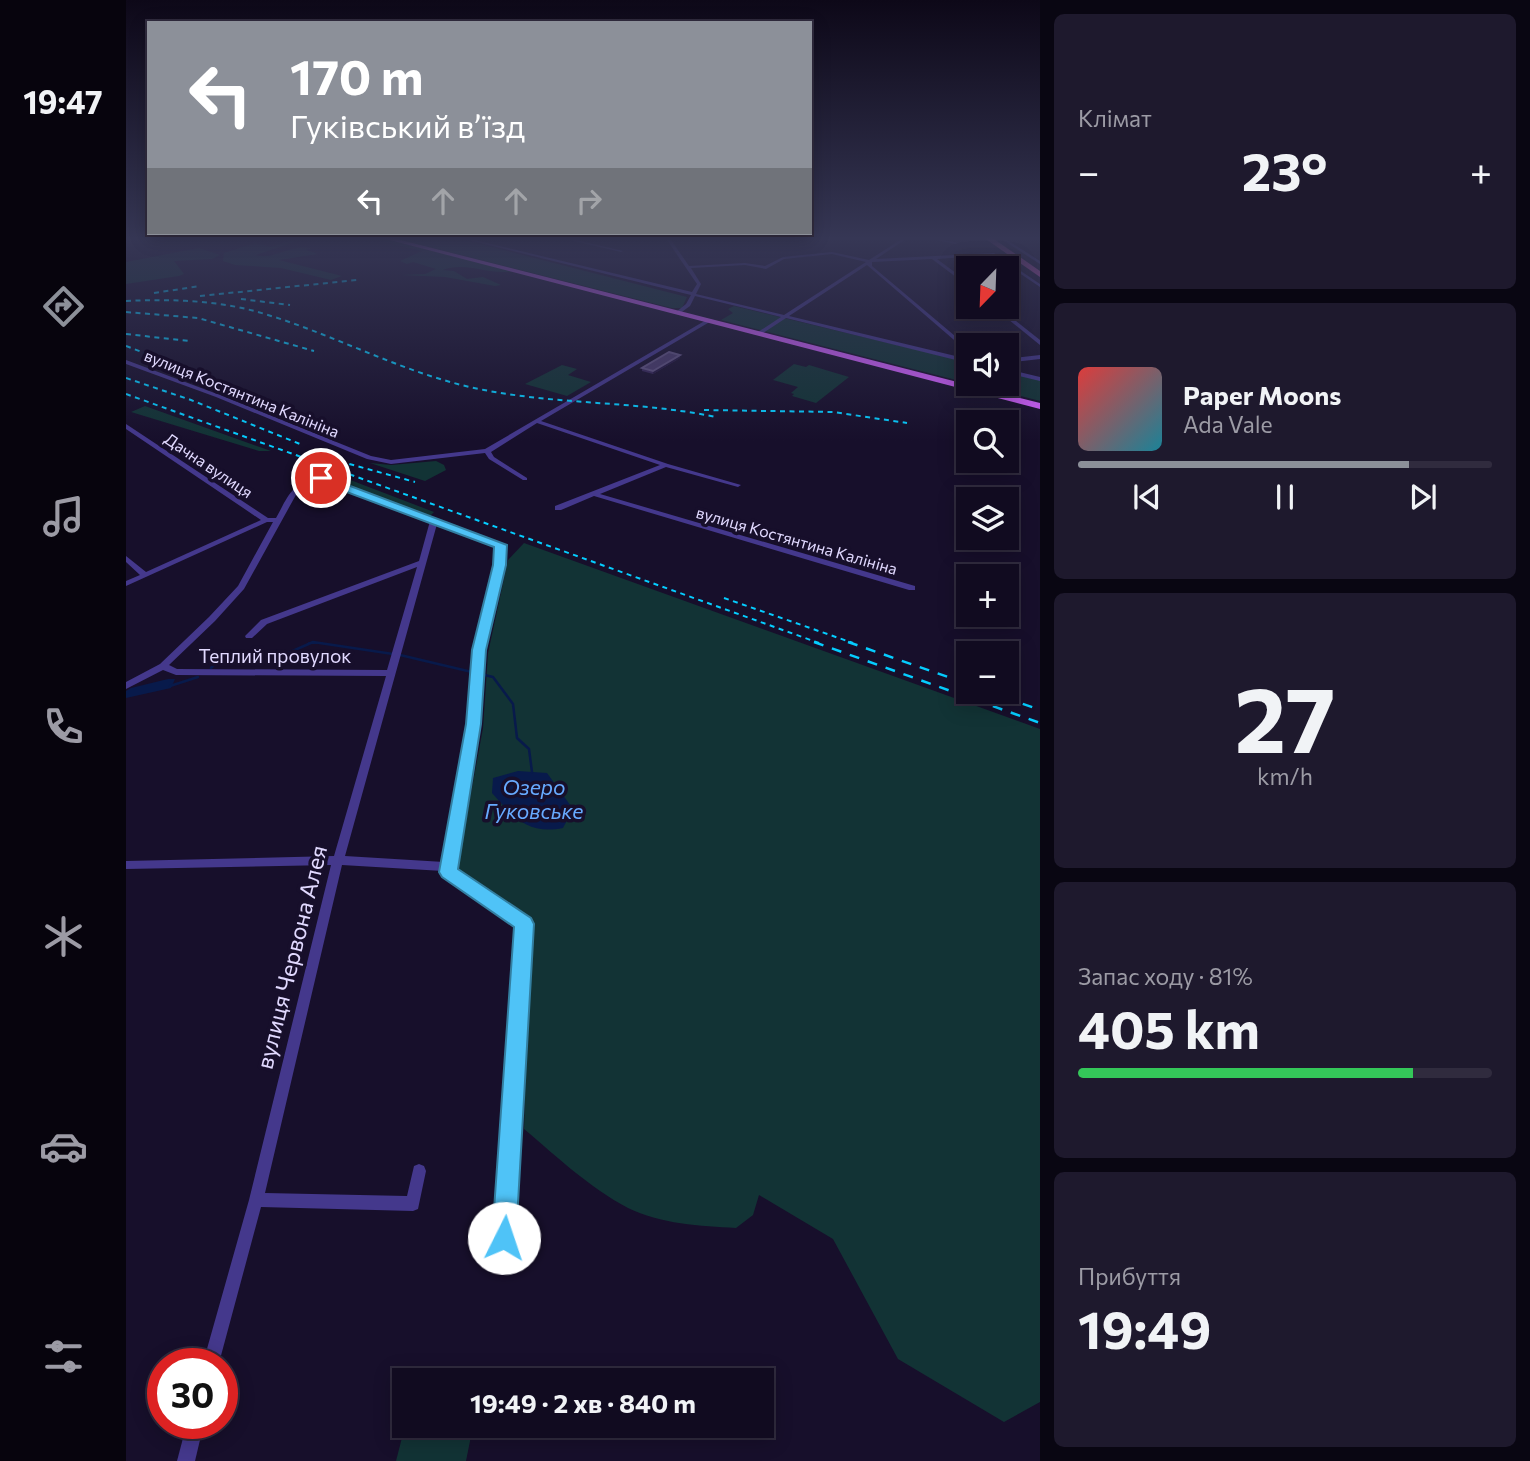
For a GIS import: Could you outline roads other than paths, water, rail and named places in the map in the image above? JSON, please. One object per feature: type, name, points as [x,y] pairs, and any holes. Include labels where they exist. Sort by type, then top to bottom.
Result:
[{"type":"main road","points":[[652,305],[1040,405]]},
{"type":"street","points":[[679,312],[685,305]]},
{"type":"street","points":[[736,305],[956,357]]},
{"type":"street","points":[[760,333],[802,305]]},
{"type":"street","points":[[915,305],[956,340]]},
{"type":"street","points":[[1011,319],[1039,340]]},
{"type":"street","points":[[536,421],[710,320]]},
{"type":"street","points":[[1019,359],[1040,357]]},
{"type":"street","name":"вулиця Костянтина Калініна","points":[[126,362],[218,396],[369,458],[407,461],[487,451],[536,421],[666,465],[738,485]]},
{"type":"street","points":[[1019,374],[1040,379]]},
{"type":"street","name":"Дачна вулиця","points":[[126,426],[266,520],[278,520]]},
{"type":"street","points":[[126,438],[137,434]]},
{"type":"street","points":[[487,451],[491,458],[525,479]]},
{"type":"street","points":[[558,508],[666,465]]},
{"type":"street","points":[[126,687],[163,666],[241,587],[278,520],[302,485],[321,478],[500,545],[500,565],[479,650],[474,724],[449,870]]},
{"type":"street","name":"вулиця Костянтина Калініна","points":[[594,494],[912,588]]},
{"type":"street","points":[[126,584],[266,520]]},
{"type":"street","name":"вулиця Червона Алея","points":[[215,1348],[256,1200],[338,860],[434,521]]},
{"type":"street","points":[[126,558],[145,575]]},
{"type":"street","points":[[249,636],[264,622],[420,563]]},
{"type":"street","name":"Теплий провулок","points":[[163,666],[176,672],[389,673]]},
{"type":"street","points":[[126,865],[338,860],[449,870],[524,924],[502,1264]]},
{"type":"street","points":[[256,1200],[413,1204],[419,1171]]},
{"type":"street","points":[[186,1461],[191,1439]]},
{"type":"water","points":[[175,679],[171,688],[126,698],[126,691],[131,688]]},
{"type":"water","name":"Озеро Гуковське","points":[[518,771],[547,773],[573,809],[563,828],[551,830],[531,827],[515,817],[492,793],[493,778]]},
{"type":"waterway","points":[[211,668],[214,665],[270,661],[311,643]]},
{"type":"waterway","points":[[311,643],[320,643]]},
{"type":"waterway","points":[[311,643],[320,643]]},
{"type":"waterway","points":[[320,643],[393,654]]},
{"type":"waterway","points":[[400,655],[493,677],[513,704],[517,738],[529,749],[532,772]]},
{"type":"waterway","points":[[170,686],[198,677]]},
{"type":"railway","points":[[226,305],[287,321],[426,375],[484,390],[658,408],[716,417]]},
{"type":"railway","points":[[126,312],[198,318],[314,351]]},
{"type":"railway","points":[[126,334],[189,341]]},
{"type":"railway","points":[[126,346],[160,359],[182,374],[237,394]]},
{"type":"railway","points":[[126,378],[191,400],[300,444]]},
{"type":"railway","points":[[126,394],[819,643]]},
{"type":"railway","points":[[704,410],[833,412],[907,423]]},
{"type":"railway","points":[[331,459],[415,482]]},
{"type":"railway","points":[[724,598],[853,643]]},
{"type":"railway","points":[[814,642],[1040,723]]},
{"type":"railway","points":[[848,642],[956,680]]},
{"type":"railway","points":[[1019,702],[1040,710]]}]
